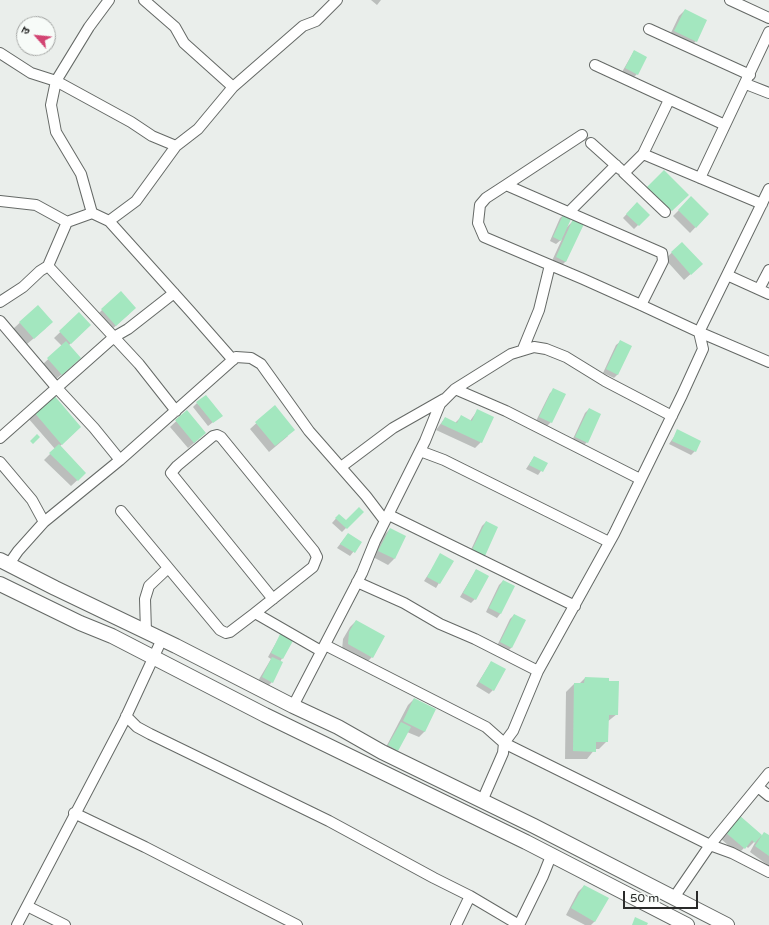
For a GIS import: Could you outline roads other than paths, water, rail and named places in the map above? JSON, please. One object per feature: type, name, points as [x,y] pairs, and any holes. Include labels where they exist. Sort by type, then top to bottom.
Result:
[{"type":"street","points":[[92,213],[80,174],[56,132],[51,105],[56,81],[89,26],[109,0]]},
{"type":"street","points":[[144,0],[171,23],[184,43],[233,86]]},
{"type":"street","points":[[109,221],[136,201],[176,146],[198,129],[233,86],[303,26],[316,21],[337,0]]},
{"type":"street","points":[[730,0],[769,18]]},
{"type":"street","points":[[649,29],[748,79],[769,93]]},
{"type":"street","points":[[700,178],[769,32]]},
{"type":"street","points":[[0,53],[31,73],[56,81],[131,122],[152,136],[176,146]]},
{"type":"street","points":[[595,65],[725,125]]},
{"type":"street","points":[[624,173],[643,154],[669,100]]},
{"type":"street","points":[[582,135],[486,198],[480,205],[478,223],[480,231],[484,237],[769,362]]},
{"type":"street","points":[[592,143],[665,212]]},
{"type":"street","points":[[643,154],[762,204]]},
{"type":"street","points":[[569,212],[616,166]]},
{"type":"street","points":[[506,185],[662,253],[663,261],[641,306]]},
{"type":"street","points":[[482,801],[503,753],[504,743],[513,731],[538,671],[609,542],[672,416],[703,349],[699,332],[769,189]]},
{"type":"street","points":[[0,201],[36,205],[67,222]]},
{"type":"street","points":[[0,302],[23,287],[40,271],[48,266],[67,222],[92,213],[109,221],[232,360]]},
{"type":"street","points":[[523,349],[539,310],[550,265]]},
{"type":"street","points":[[48,266],[139,364],[176,411]]},
{"type":"street","points":[[759,289],[769,270]]},
{"type":"street","points":[[727,275],[769,294]]},
{"type":"street","points":[[0,438],[114,337],[128,329],[174,293]]},
{"type":"street","points":[[0,322],[56,387],[94,428],[120,460]]},
{"type":"street","points":[[293,706],[357,582],[420,451],[440,404],[455,388],[511,354],[523,349],[534,347],[546,349],[566,357],[605,381],[672,416]]},
{"type":"street","points":[[575,606],[387,518],[309,431],[261,364],[251,358],[236,357],[232,360],[120,460],[44,522],[18,551],[5,562],[338,727],[382,752],[726,925]]},
{"type":"street","points":[[455,388],[506,411],[640,480]]},
{"type":"street","points":[[341,467],[393,428],[446,398]]},
{"type":"street","points":[[121,511],[220,630],[226,633],[230,632],[273,599],[313,567],[317,557],[314,551],[221,437],[217,435],[213,436],[177,466],[171,473],[273,599]]},
{"type":"street","points":[[420,451],[444,460],[609,542]]},
{"type":"street","points":[[0,462],[32,500],[44,522]]},
{"type":"street","points":[[146,632],[144,599],[149,586],[168,568]]},
{"type":"street","points":[[357,582],[404,603],[440,624],[475,639],[538,671]]},
{"type":"street","points":[[0,584],[80,623],[112,636],[687,925]]},
{"type":"street","points":[[255,613],[323,648],[486,727],[504,743],[710,845],[732,853],[769,872]]},
{"type":"street","points":[[17,925],[74,813],[126,716],[162,639]]},
{"type":"street","points":[[126,716],[137,726],[150,734],[278,796],[470,896],[519,925],[551,856]]},
{"type":"street","points":[[673,899],[710,845],[769,773]]},
{"type":"street","points":[[758,787],[769,796]]},
{"type":"street","points":[[74,813],[297,925]]},
{"type":"street","points":[[456,925],[470,896]]},
{"type":"street","points":[[27,906],[65,925]]}]
